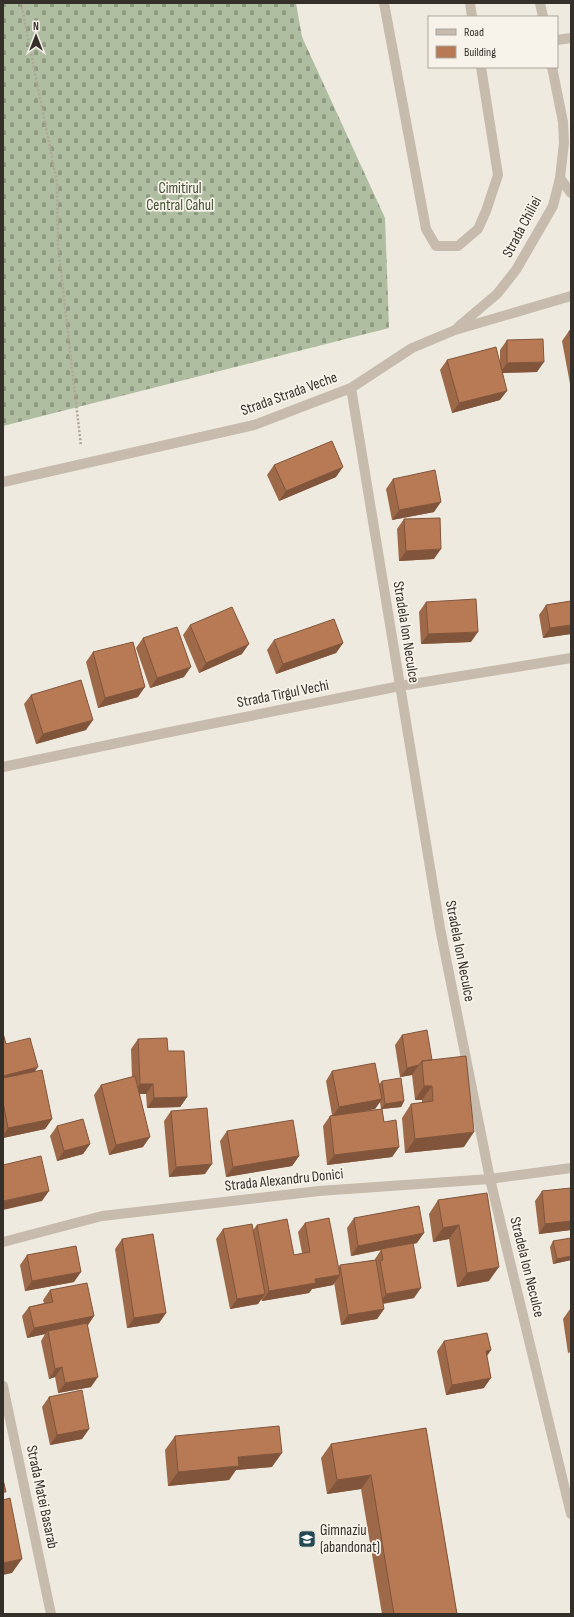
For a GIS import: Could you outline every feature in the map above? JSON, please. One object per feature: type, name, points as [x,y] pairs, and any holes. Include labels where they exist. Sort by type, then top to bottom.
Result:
[{"type":"street","points":[[384,3],[426,228],[436,246],[458,246],[478,229],[486,211],[498,175],[481,68]]},
{"type":"street","points":[[470,3],[472,16]]},
{"type":"street","points":[[540,3],[543,16]]},
{"type":"street","points":[[558,40],[571,38]]},
{"type":"street","name":"Strada Chiliei","points":[[454,330],[496,294],[516,270],[553,206],[560,178],[564,143],[563,122],[552,68]]},
{"type":"street","points":[[560,178],[571,193]]},
{"type":"street","name":"Strada Strada Veche","points":[[3,482],[254,425],[351,388],[412,348],[454,330],[571,296]]},
{"type":"street","name":"Stradela Ion Neculce","points":[[351,388],[440,928],[490,1179],[571,1514]]},
{"type":"street","name":"Strada Tîrgul Vechi","points":[[3,768],[165,733],[400,686],[571,658]]},
{"type":"street","name":"Strada Alexandru Donici","points":[[3,1242],[102,1216],[319,1190],[490,1179],[571,1168]]},
{"type":"street","name":"Strada Matei Basarab","points":[[3,1386],[51,1614]]},
{"type":"path","points":[[21,3],[57,182],[58,246],[83,464]]},
{"type":"green space","name":"Cimitirul Central Cahul","points":[[3,3],[296,3],[302,37],[385,218],[389,328],[3,426]]},
{"type":"building","points":[[571,330],[571,342],[569,331]]},
{"type":"building","points":[[543,339],[544,362],[507,363],[507,340]]},
{"type":"building","points":[[496,347],[507,391],[459,403],[447,360]]},
{"type":"building","points":[[332,441],[343,467],[286,491],[274,465]]},
{"type":"building","points":[[435,470],[441,502],[399,510],[393,479]]},
{"type":"building","points":[[440,518],[441,549],[406,551],[404,519]]},
{"type":"building","points":[[476,599],[478,632],[428,634],[426,602]]},
{"type":"building","points":[[571,601],[571,625],[550,628],[546,605]]},
{"type":"building","points":[[232,607],[249,644],[206,663],[190,625]]},
{"type":"building","points":[[334,619],[343,643],[283,664],[274,640]]},
{"type":"building","points":[[177,627],[191,667],[157,678],[143,638]]},
{"type":"building","points":[[133,642],[145,687],[105,698],[93,652]]},
{"type":"building","points":[[81,680],[93,720],[43,734],[31,695]]},
{"type":"building","points":[[427,1030],[432,1060],[422,1061],[419,1065],[407,1068],[402,1035]]},
{"type":"building","points":[[3,1033],[6,1044],[30,1038],[38,1067],[3,1076]]},
{"type":"building","points":[[167,1038],[168,1051],[184,1051],[187,1097],[154,1098],[153,1084],[140,1084],[138,1039]]},
{"type":"building","points":[[466,1056],[474,1132],[415,1139],[411,1104],[433,1101],[432,1086],[424,1086],[422,1061]]},
{"type":"building","points":[[375,1063],[382,1099],[339,1107],[332,1071]]},
{"type":"building","points":[[42,1070],[52,1119],[8,1128],[3,1102],[3,1078]]},
{"type":"building","points":[[135,1076],[150,1137],[116,1145],[101,1085]]},
{"type":"building","points":[[401,1078],[404,1101],[385,1104],[382,1081]]},
{"type":"building","points":[[207,1108],[212,1164],[176,1167],[171,1111]]},
{"type":"building","points":[[382,1109],[384,1122],[396,1120],[399,1147],[334,1155],[330,1116]]},
{"type":"building","points":[[83,1119],[90,1144],[64,1151],[57,1126]]},
{"type":"building","points":[[293,1120],[299,1156],[233,1167],[227,1131]]},
{"type":"building","points":[[41,1156],[49,1191],[3,1201],[3,1165]]},
{"type":"building","points":[[571,1188],[571,1221],[545,1224],[542,1191]]},
{"type":"building","points":[[487,1193],[499,1267],[467,1273],[459,1225],[443,1228],[438,1200]]},
{"type":"building","points":[[419,1206],[424,1233],[358,1246],[354,1218]]},
{"type":"building","points":[[329,1218],[340,1275],[315,1279],[316,1283],[269,1291],[257,1225],[287,1219],[294,1255],[310,1252],[305,1223]]},
{"type":"building","points":[[252,1224],[265,1294],[237,1299],[223,1229]]},
{"type":"building","points":[[153,1234],[166,1313],[134,1318],[122,1239]]},
{"type":"building","points":[[571,1238],[571,1256],[557,1259],[553,1241]]},
{"type":"building","points":[[413,1243],[421,1288],[386,1294],[380,1261],[383,1260],[381,1249]]},
{"type":"building","points":[[76,1246],[81,1272],[32,1281],[27,1255]]},
{"type":"building","points":[[376,1260],[384,1309],[348,1315],[340,1265]]},
{"type":"building","points":[[87,1283],[94,1316],[34,1328],[29,1307],[53,1302],[50,1290]]},
{"type":"building","points":[[87,1323],[98,1377],[65,1383],[62,1367],[55,1369],[48,1331]]},
{"type":"building","points":[[487,1333],[491,1350],[486,1351],[491,1378],[452,1385],[444,1341]]},
{"type":"building","points":[[82,1390],[89,1429],[57,1435],[49,1397]]},
{"type":"building","points":[[279,1426],[282,1453],[238,1457],[239,1466],[178,1472],[175,1436]]},
{"type":"building","points":[[426,1428],[457,1614],[394,1614],[371,1475],[337,1480],[331,1444]]},
{"type":"building","points":[[3,1479],[6,1492],[3,1492]]},
{"type":"building","points":[[10,1498],[22,1559],[3,1563],[3,1500]]},
{"type":"place","name":"Gimnaziu (abandonat)","points":[[307,1539]]}]
